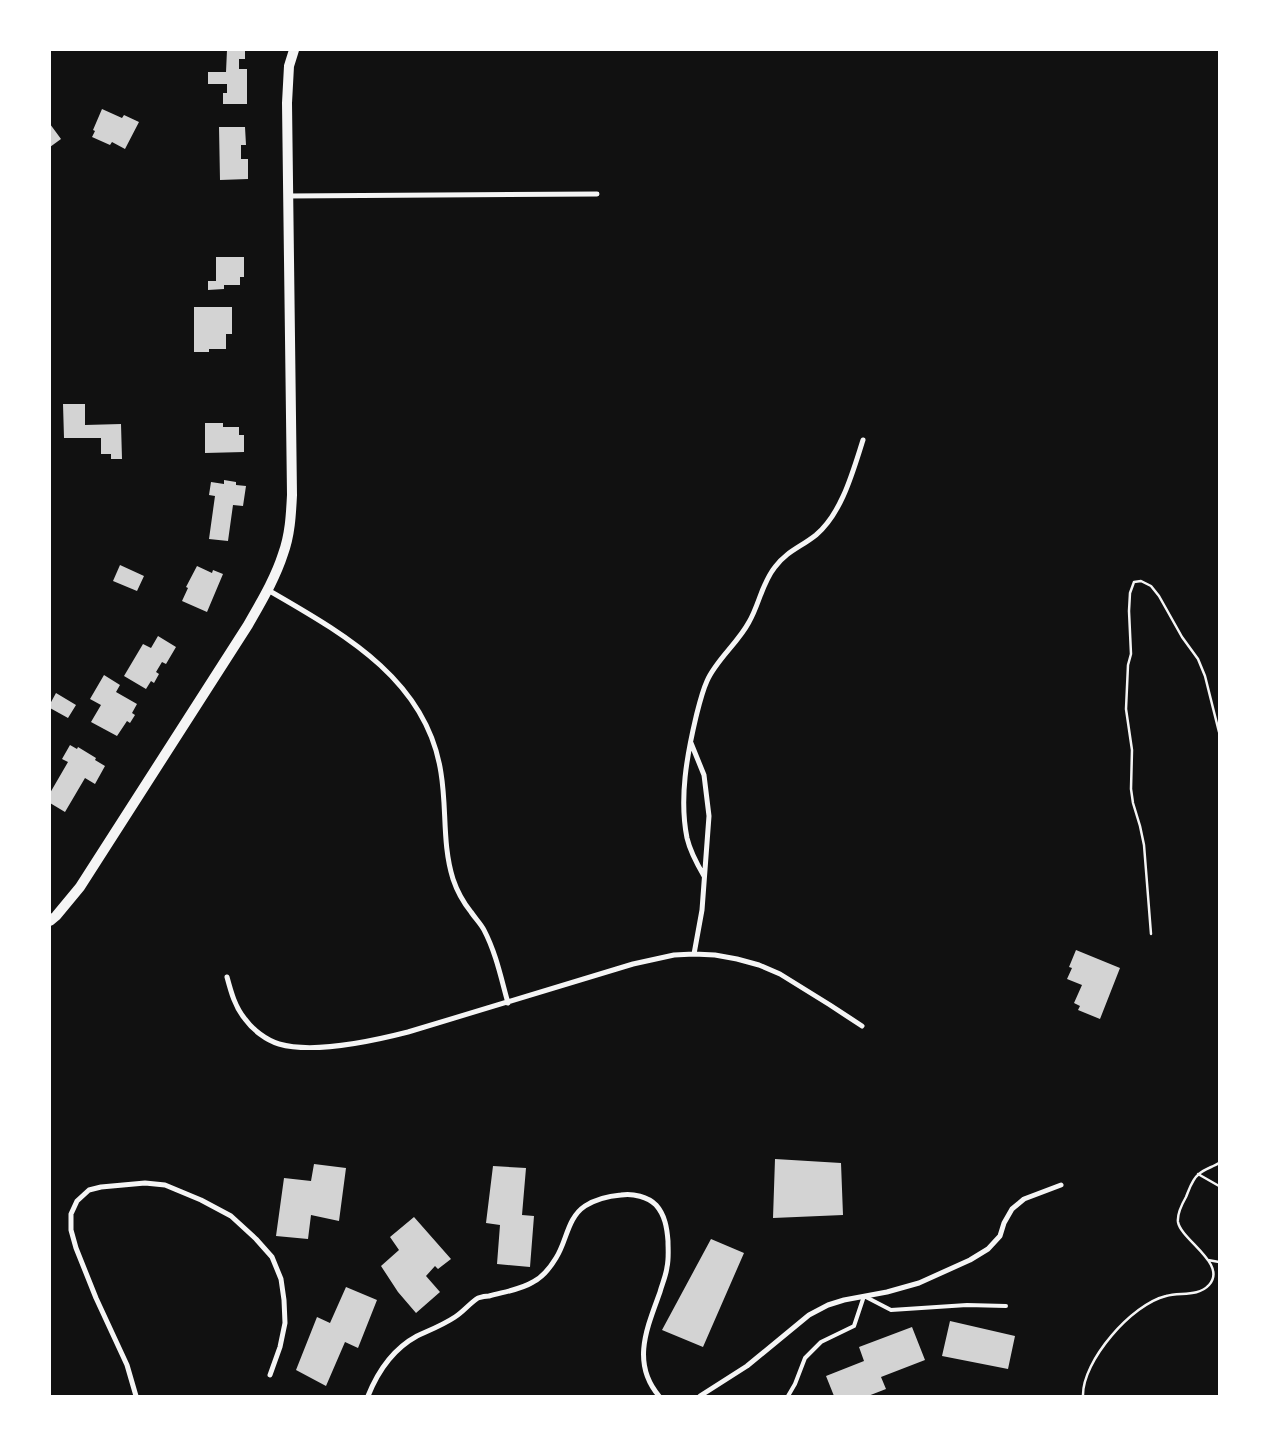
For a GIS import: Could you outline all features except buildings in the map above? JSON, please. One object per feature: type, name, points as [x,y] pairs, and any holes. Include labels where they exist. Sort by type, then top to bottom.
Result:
[{"type":"main road","points":[[50,922],[80,886],[248,624],[268,590],[283,554],[290,523],[292,495],[287,103],[289,66],[294,50]]},
{"type":"street","points":[[287,196],[597,194]]},
{"type":"street","points":[[704,876],[693,856],[687,839],[685,823],[686,772],[690,741],[707,680],[750,620],[773,569],[786,554],[817,534],[829,520],[847,489],[863,440]]},
{"type":"street","points":[[268,590],[331,627],[357,646],[381,666],[420,712],[432,738],[441,772],[447,856],[453,880],[461,899],[484,928],[493,947],[508,1002]]},
{"type":"street","points":[[690,741],[704,775],[709,816],[702,910],[694,954]]},
{"type":"street","points":[[227,977],[234,1002],[252,1027],[263,1036],[278,1044],[294,1046],[324,1046],[378,1040],[633,964],[656,958],[694,954],[715,956],[759,965],[780,974],[862,1026]]},
{"type":"street","points":[[136,1396],[127,1365],[96,1298],[76,1248],[71,1230],[71,1214],[77,1201],[89,1190],[101,1187],[145,1183],[165,1185],[231,1216],[256,1239],[272,1257],[281,1279],[284,1300],[285,1324],[280,1347],[270,1375]]},
{"type":"street","points":[[700,1396],[747,1366],[809,1315],[836,1302],[887,1292],[919,1283],[970,1260],[988,1249],[1000,1236],[1004,1223],[1012,1209],[1024,1199],[1061,1185]]},
{"type":"street","points":[[368,1396],[374,1382],[388,1360],[401,1346],[459,1315],[478,1298],[514,1290],[532,1283],[545,1273],[557,1257],[569,1226],[585,1206],[606,1197],[627,1194],[643,1197],[655,1204],[664,1216],[668,1233],[667,1268],[644,1339],[642,1355],[646,1374],[653,1389],[659,1396]]},
{"type":"lane","points":[[788,1396],[805,1358],[821,1342],[854,1326],[864,1296],[891,1310],[967,1305],[1006,1306]]},
{"type":"path","points":[[1151,934],[1144,845],[1131,788],[1132,750],[1126,708],[1128,664],[1131,654],[1130,592],[1134,582],[1141,581],[1151,586],[1159,596],[1182,637],[1198,659],[1219,732]]},
{"type":"path","points":[[1083,1396],[1083,1384],[1094,1359],[1123,1324],[1153,1301],[1166,1296],[1200,1292],[1210,1284],[1213,1276],[1212,1268],[1198,1247],[1182,1232],[1178,1224],[1178,1217],[1198,1174],[1219,1164]]},
{"type":"path","points":[[1198,1174],[1219,1186]]},
{"type":"path","points":[[1207,1260],[1219,1262]]}]
